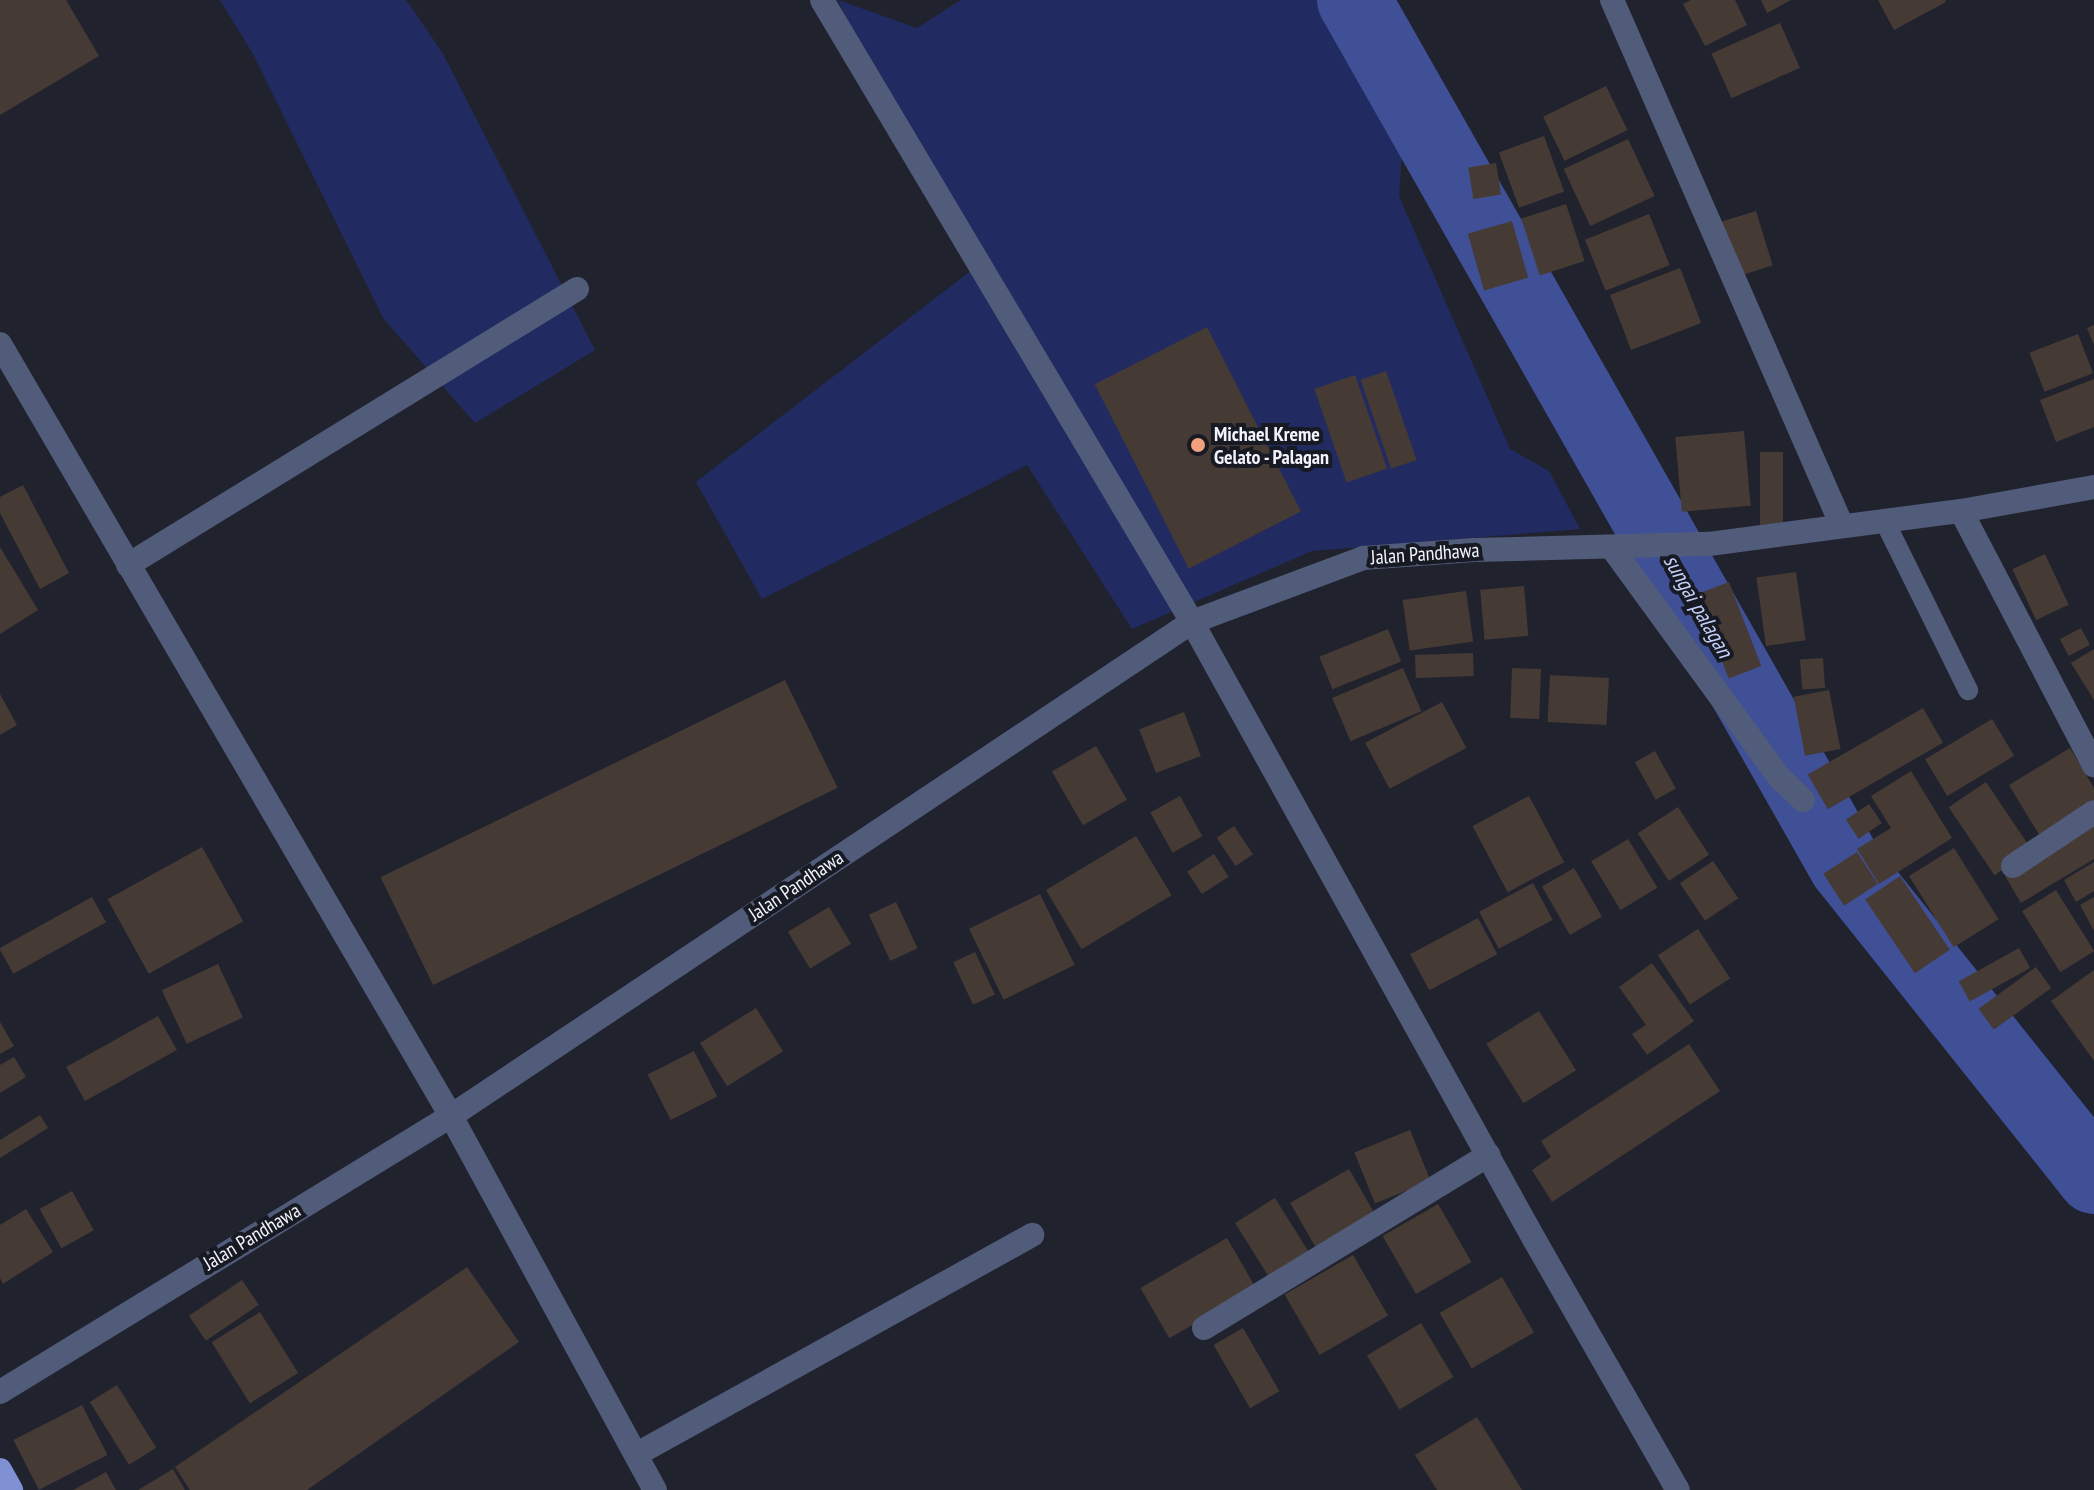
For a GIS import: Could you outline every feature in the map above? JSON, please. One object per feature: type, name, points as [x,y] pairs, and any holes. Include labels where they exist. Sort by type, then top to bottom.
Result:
[{"type":"main road","points":[[0,1470],[11,1490]]},
{"type":"street","points":[[822,0],[1192,622],[1678,1490]]},
{"type":"street","points":[[1612,0],[1842,526],[1961,511],[2094,487]]},
{"type":"street","points":[[128,565],[577,289]]},
{"type":"street","points":[[0,344],[451,1116],[655,1490]]},
{"type":"street","points":[[1961,511],[2094,765]]},
{"type":"street","name":"Jalan Pandhawa","points":[[0,1392],[451,1116],[1192,622],[1363,558],[1709,544],[1842,526]]},
{"type":"street","points":[[1612,548],[1780,778],[1803,800]]},
{"type":"street","points":[[2013,866],[2094,812]]},
{"type":"street","points":[[1204,1328],[1488,1155]]},
{"type":"street","points":[[637,1454],[1032,1235]]},
{"type":"lane","points":[[1884,520],[1968,690]]},
{"type":"shaded area","points":[[220,0],[406,0],[442,52],[595,350],[475,423],[383,318],[253,54]]},
{"type":"shaded area","points":[[838,0],[917,28],[961,0],[1386,0],[1407,84],[1399,196],[1510,449],[1549,471],[1580,529],[1312,551],[1132,629],[1027,465],[762,599],[696,482],[972,270],[913,160]]},
{"type":"building","points":[[0,0],[66,0],[99,56],[0,115]]},
{"type":"building","points":[[1691,0],[1735,0],[1747,25],[1705,46],[1683,4]]},
{"type":"building","points":[[1761,0],[1791,0],[1767,13]]},
{"type":"building","points":[[1878,0],[1945,0],[1946,2],[1894,30]]},
{"type":"building","points":[[1780,23],[1800,68],[1731,98],[1711,54]]},
{"type":"building","points":[[1606,86],[1627,130],[1565,161],[1543,117]]},
{"type":"building","points":[[1544,136],[1564,191],[1519,208],[1499,152]]},
{"type":"building","points":[[1628,139],[1655,196],[1590,226],[1564,169]]},
{"type":"building","points":[[1496,163],[1501,195],[1473,199],[1468,167]]},
{"type":"building","points":[[1566,204],[1585,261],[1540,276],[1521,219]]},
{"type":"building","points":[[1756,211],[1773,266],[1735,277],[1719,222]]},
{"type":"building","points":[[1649,214],[1670,265],[1606,291],[1585,240]]},
{"type":"building","points":[[1512,221],[1528,278],[1484,290],[1468,234]]},
{"type":"building","points":[[1680,268],[1701,323],[1631,350],[1610,295]]},
{"type":"building","points":[[2094,325],[2094,345],[2087,328]]},
{"type":"building","name":"Michael Kreme Gelato - Palagan","points":[[1207,327],[1301,511],[1189,569],[1095,384]]},
{"type":"building","points":[[2078,334],[2093,373],[2045,392],[2029,353]]},
{"type":"building","points":[[1386,371],[1417,460],[1391,469],[1360,380]]},
{"type":"building","points":[[1355,375],[1387,469],[1347,483],[1314,389]]},
{"type":"building","points":[[2094,379],[2094,427],[2056,442],[2040,400]]},
{"type":"building","points":[[1744,431],[1751,506],[1682,512],[1675,437]]},
{"type":"building","points":[[1760,452],[1783,452],[1783,527],[1760,527]]},
{"type":"building","points":[[23,485],[69,573],[40,589],[0,513],[0,497]]},
{"type":"building","points":[[0,547],[38,610],[0,634]]},
{"type":"building","points":[[2045,554],[2069,605],[2036,620],[2012,569]]},
{"type":"building","points":[[1796,572],[1806,640],[1766,646],[1756,578]]},
{"type":"building","points":[[1729,582],[1761,666],[1729,679],[1696,595]]},
{"type":"building","points":[[1524,586],[1528,636],[1485,640],[1480,590]]},
{"type":"building","points":[[1466,591],[1473,642],[1410,650],[1403,600]]},
{"type":"building","points":[[2081,628],[2090,645],[2069,656],[2060,639]]},
{"type":"building","points":[[1388,629],[1401,661],[1332,689],[1319,657]]},
{"type":"building","points":[[2094,649],[2094,700],[2071,663]]},
{"type":"building","points":[[1473,653],[1474,676],[1416,678],[1415,655]]},
{"type":"building","points":[[1823,658],[1825,688],[1802,690],[1800,660]]},
{"type":"building","points":[[1403,668],[1421,711],[1350,741],[1332,698]]},
{"type":"building","points":[[1512,668],[1541,669],[1539,719],[1510,718]]},
{"type":"building","points":[[1550,675],[1609,678],[1606,725],[1548,722]]},
{"type":"building","points":[[785,680],[838,788],[433,985],[381,877]]},
{"type":"building","points":[[1829,690],[1840,749],[1805,756],[1794,697]]},
{"type":"building","points":[[0,694],[17,725],[0,735]]},
{"type":"building","points":[[1442,702],[1466,748],[1390,789],[1365,743]]},
{"type":"building","points":[[1923,708],[1943,743],[1828,809],[1808,774]]},
{"type":"building","points":[[1184,712],[1201,756],[1156,773],[1139,729]]},
{"type":"building","points":[[1992,719],[2014,756],[1947,796],[1925,759]]},
{"type":"building","points":[[1096,746],[1127,800],[1083,825],[1052,772]]},
{"type":"building","points":[[2070,748],[2094,788],[2094,810],[2043,841],[2009,785]]},
{"type":"building","points":[[1655,751],[1676,789],[1656,800],[1635,762]]},
{"type":"building","points":[[1911,771],[1952,838],[1879,884],[1857,849],[1891,828],[1871,796]]},
{"type":"building","points":[[1986,782],[2032,850],[1995,875],[1949,807]]},
{"type":"building","points":[[1180,796],[1202,836],[1173,853],[1150,812]]},
{"type":"building","points":[[1529,796],[1564,862],[1508,892],[1472,826]]},
{"type":"building","points":[[1869,804],[1882,823],[1859,839],[1846,820]]},
{"type":"building","points":[[1678,807],[1709,855],[1669,881],[1638,833]]},
{"type":"building","points":[[2094,822],[2094,859],[2021,903],[2005,876]]},
{"type":"building","points":[[1234,826],[1253,854],[1236,866],[1217,838]]},
{"type":"building","points":[[1136,836],[1172,895],[1082,949],[1046,890]]},
{"type":"building","points":[[1628,839],[1657,888],[1620,910],[1591,861]]},
{"type":"building","points":[[202,847],[243,921],[149,974],[108,899]]},
{"type":"building","points":[[1954,848],[1999,919],[1954,947],[1909,876]]},
{"type":"building","points":[[1857,852],[1878,884],[1844,906],[1823,874]]},
{"type":"building","points":[[1214,854],[1229,877],[1202,894],[1187,871]]},
{"type":"building","points":[[1713,861],[1738,898],[1705,921],[1680,883]]},
{"type":"building","points":[[2094,862],[2094,891],[2076,902],[2064,880]]},
{"type":"building","points":[[1574,868],[1602,916],[1570,935],[1542,886]]},
{"type":"building","points":[[1900,876],[1950,950],[1915,973],[1865,899]]},
{"type":"building","points":[[1533,883],[1553,920],[1499,949],[1479,912]]},
{"type":"building","points":[[2056,890],[2094,951],[2060,972],[2022,911]]},
{"type":"building","points":[[1040,894],[1075,965],[1004,1000],[969,929]]},
{"type":"building","points":[[92,897],[106,922],[13,974],[0,948]]},
{"type":"building","points":[[2094,897],[2094,931],[2080,905]]},
{"type":"building","points":[[896,902],[918,948],[890,961],[869,915]]},
{"type":"building","points":[[829,907],[851,944],[810,969],[788,932]]},
{"type":"building","points":[[1478,918],[1497,954],[1429,990],[1410,954]]},
{"type":"building","points":[[1698,929],[1730,978],[1690,1005],[1658,955]]},
{"type":"building","points":[[2019,948],[2030,968],[1970,1002],[1959,981]]},
{"type":"building","points":[[975,952],[995,995],[973,1005],[953,962]]},
{"type":"building","points":[[1652,963],[1694,1021],[1647,1055],[1632,1034],[1646,1025],[1619,987]]},
{"type":"building","points":[[218,964],[243,1017],[187,1044],[162,990]]},
{"type":"building","points":[[2036,967],[2051,988],[1994,1030],[1979,1009]]},
{"type":"building","points":[[2094,970],[2094,1061],[2051,1001]]},
{"type":"building","points":[[756,1008],[783,1051],[727,1086],[700,1043]]},
{"type":"building","points":[[1539,1011],[1576,1070],[1524,1103],[1486,1044]]},
{"type":"building","points":[[158,1016],[177,1050],[85,1101],[66,1067]]},
{"type":"building","points":[[0,1022],[14,1046],[0,1054]]},
{"type":"building","points":[[1689,1044],[1720,1091],[1552,1202],[1532,1170],[1551,1157],[1541,1141]]},
{"type":"building","points":[[694,1051],[717,1096],[671,1120],[648,1075]]},
{"type":"building","points":[[14,1057],[26,1077],[0,1093],[0,1065]]},
{"type":"building","points":[[40,1115],[48,1128],[0,1158],[0,1140]]},
{"type":"building","points":[[1410,1130],[1431,1181],[1375,1203],[1354,1152]]},
{"type":"building","points":[[1349,1169],[1374,1213],[1316,1247],[1290,1203]]},
{"type":"building","points":[[72,1191],[94,1230],[61,1248],[40,1209]]},
{"type":"building","points":[[1275,1198],[1309,1252],[1269,1277],[1235,1223]]},
{"type":"building","points":[[1438,1204],[1472,1262],[1416,1294],[1383,1236]]},
{"type":"building","points":[[26,1209],[53,1252],[3,1284],[0,1278],[0,1225]]},
{"type":"building","points":[[1227,1238],[1256,1288],[1169,1338],[1140,1288]]},
{"type":"building","points":[[1353,1255],[1388,1316],[1320,1355],[1285,1294]]},
{"type":"building","points":[[467,1267],[519,1342],[307,1490],[190,1490],[175,1467]]},
{"type":"building","points":[[1502,1277],[1534,1332],[1472,1368],[1440,1313]]},
{"type":"building","points":[[242,1280],[259,1305],[206,1341],[189,1316]]},
{"type":"building","points":[[260,1312],[298,1373],[250,1403],[212,1342]]},
{"type":"building","points":[[1421,1323],[1453,1377],[1399,1409],[1367,1355]]},
{"type":"building","points":[[1243,1328],[1280,1391],[1250,1408],[1214,1345]]},
{"type":"building","points":[[117,1385],[156,1448],[129,1465],[90,1402]]},
{"type":"building","points":[[82,1405],[107,1455],[39,1490],[13,1440]]},
{"type":"building","points":[[1477,1417],[1522,1490],[1437,1490],[1415,1455]]},
{"type":"building","points":[[173,1469],[185,1490],[138,1490]]},
{"type":"building","points":[[106,1472],[116,1490],[73,1490]]},
{"type":"waterway","name":"sungai palagan","points":[[1354,0],[1846,866],[2094,1177]]},
{"type":"place","name":"Michael Kreme Gelato - Palagan","points":[[1198,445]]}]
